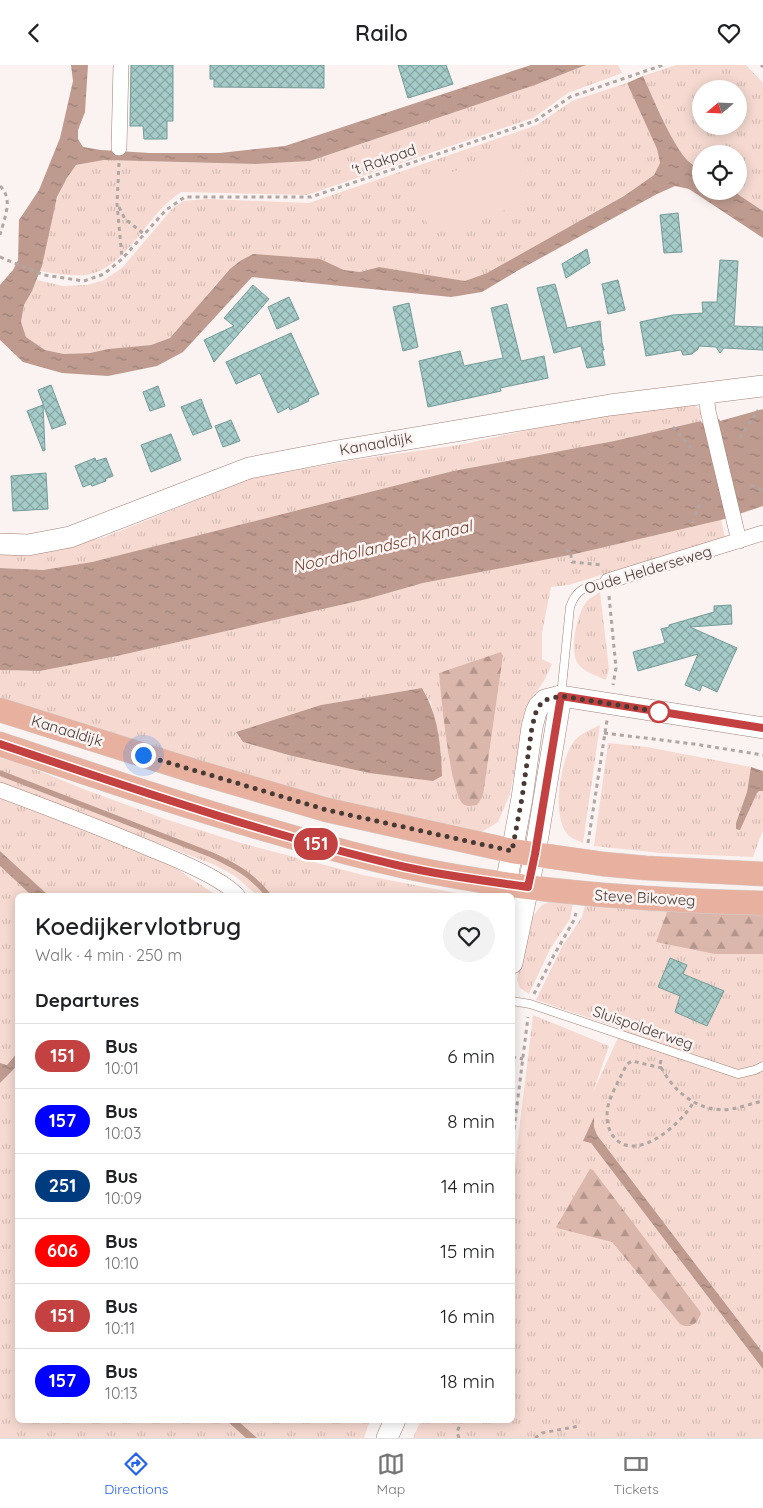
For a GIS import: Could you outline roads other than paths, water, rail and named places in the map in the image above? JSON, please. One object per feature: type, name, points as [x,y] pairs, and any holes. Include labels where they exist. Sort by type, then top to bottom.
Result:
[{"type":"main road","name":"Kanaaldijk","points":[[0,710],[197,772],[327,810],[512,851]]},
{"type":"main road","points":[[0,744],[199,811],[330,848],[406,867],[513,889]]},
{"type":"main road","name":"Steve Bikoweg","points":[[512,851],[585,862],[672,870],[763,874]]},
{"type":"main road","name":"Steve Bikoweg","points":[[513,889],[679,901],[763,903]]},
{"type":"street","points":[[119,148],[121,65]]},
{"type":"street","name":"Kanaaldijk","points":[[0,545],[28,545],[70,537],[249,468],[336,451],[610,405],[707,402],[763,386]]},
{"type":"street","points":[[707,402],[737,534]]},
{"type":"street","name":"Oude Helderseweg","points":[[611,580],[737,534],[763,533]]},
{"type":"street","points":[[513,889],[535,854],[561,696]]},
{"type":"street","points":[[513,889],[512,851],[532,727],[536,712],[545,700],[561,696],[763,728]]},
{"type":"street","points":[[0,790],[90,823],[185,864],[234,893]]},
{"type":"street","points":[[387,1438],[393,1423]]},
{"type":"lane","name":"Oude Helderseweg","points":[[561,696],[570,607],[573,600],[582,589],[611,580]]},
{"type":"lane","name":"Sluispolderweg","points":[[515,1002],[738,1074],[755,1071],[763,1066]]},
{"type":"water","points":[[71,65],[88,65],[85,112],[78,130],[78,139],[83,147],[150,153],[220,153],[285,146],[531,65],[586,65],[535,85],[310,161],[256,164],[104,160],[76,165],[57,197],[42,266],[24,305],[21,322],[26,337],[45,350],[64,354],[90,353],[108,349],[151,345],[170,338],[230,269],[253,254],[320,259],[344,270],[360,272],[379,267],[465,281],[487,273],[624,196],[654,175],[660,163],[657,149],[627,83],[643,76],[674,141],[686,159],[692,164],[692,191],[675,186],[657,194],[482,292],[451,297],[252,277],[183,352],[157,366],[108,376],[62,373],[23,362],[0,340],[0,285],[13,270],[18,260],[19,220],[39,190],[60,138],[73,81]]},
{"type":"water","points":[[706,200],[746,200],[763,211],[763,238]]},
{"type":"water","name":"Noordhollandsch Kanaal","points":[[763,409],[763,506],[721,520],[575,554],[423,583],[367,599],[117,656],[40,671],[0,670],[0,568],[43,570],[92,562],[453,471],[614,441],[701,421],[702,423],[719,419],[720,421]]},
{"type":"water","points":[[422,688],[435,719],[441,753],[442,776],[433,781],[369,773],[292,756],[243,742],[236,732],[321,705]]},
{"type":"water","points":[[751,767],[763,771],[763,791],[757,793],[740,830],[736,829],[736,823],[747,792]]},
{"type":"water","points":[[0,851],[46,893],[29,893],[0,866]]},
{"type":"water","points":[[15,1055],[15,1068],[0,1083],[0,1063],[7,1065]]},
{"type":"water","points":[[594,1117],[594,1127],[597,1135],[763,1353],[763,1369],[591,1143],[583,1141]]},
{"type":"water","points":[[229,1423],[240,1423],[257,1438],[246,1438]]},
{"type":"waterway","points":[[0,773],[212,855],[242,871],[266,893]]}]
